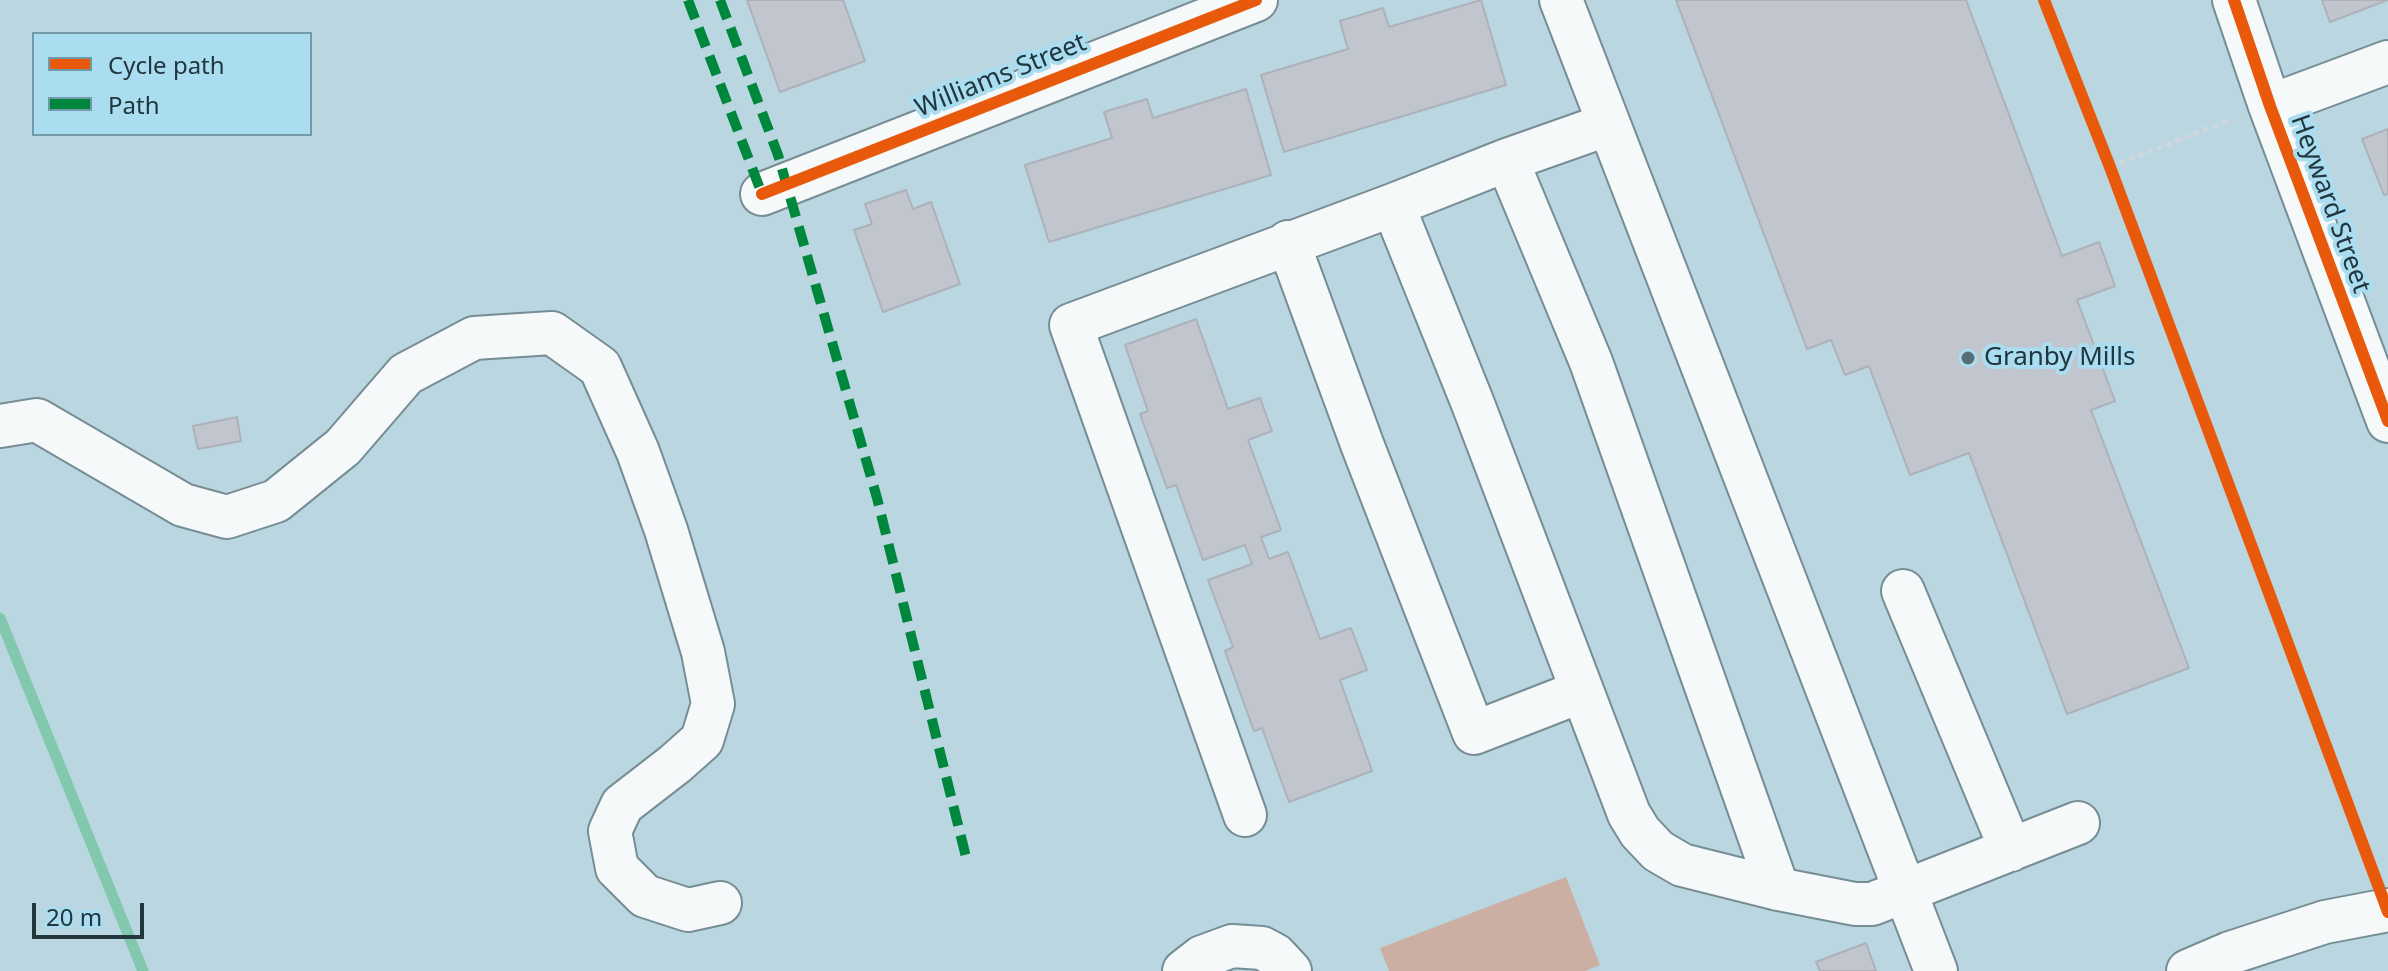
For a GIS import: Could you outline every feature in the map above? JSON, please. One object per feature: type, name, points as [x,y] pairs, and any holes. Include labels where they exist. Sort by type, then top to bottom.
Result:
[{"type":"street","name":"Williams Street","points":[[762,194],[1256,0]]},
{"type":"street","points":[[1561,0],[1936,971]]},
{"type":"street","name":"Heyward Street","points":[[2234,0],[2253,112],[2388,421]]},
{"type":"street","points":[[2253,112],[2388,62]]},
{"type":"street","points":[[1245,815],[1071,325],[1609,124]]},
{"type":"street","points":[[1507,160],[1591,362],[1778,889]]},
{"type":"street","points":[[1393,205],[1473,404],[1629,814],[1640,832],[1658,851],[1682,865],[1778,889],[1855,904],[1872,904],[2078,823]]},
{"type":"street","points":[[1288,242],[1474,733],[1582,691]]},
{"type":"street","points":[[18,423],[183,505],[227,517],[276,501],[343,447],[406,374],[474,338],[552,333],[600,367],[638,452],[666,530],[703,652],[713,704],[702,740],[622,805],[610,831],[617,868],[645,896],[688,910],[720,903]]},
{"type":"street","points":[[1903,591],[2011,850]]},
{"type":"street","points":[[2188,971],[2230,953],[2325,922],[2388,910]]},
{"type":"street","points":[[1184,971],[1202,957],[1232,946],[1262,948],[1275,955],[1290,971]]},
{"type":"path","points":[[2110,167],[2253,112]]},
{"type":"path","points":[[2105,153],[2116,182]]},
{"type":"shaded area","points":[[1566,877],[1600,965],[1585,971],[1389,971],[1380,948]]},
{"type":"building","points":[[747,0],[843,0],[865,61],[780,92]]},
{"type":"building","points":[[1481,0],[1506,85],[1284,152],[1261,75],[1348,49],[1340,21],[1383,8],[1389,27]]},
{"type":"building","name":"Granby Mills","points":[[1676,0],[1966,0],[2062,256],[2099,242],[2115,286],[2077,300],[2115,401],[2091,410],[2189,668],[2067,714],[1969,453],[1910,475],[1869,366],[1845,375],[1831,340],[1807,349]]},
{"type":"building","points":[[2322,0],[2388,0],[2330,22]]},
{"type":"building","points":[[1246,89],[1271,175],[1049,242],[1025,165],[1112,138],[1104,112],[1147,99],[1153,118]]},
{"type":"building","points":[[2388,129],[2388,194],[2384,195],[2362,139]]},
{"type":"building","points":[[906,190],[913,209],[931,202],[960,284],[883,312],[854,230],[872,224],[865,204]]},
{"type":"building","points":[[1196,319],[1228,409],[1260,398],[1272,431],[1248,440],[1281,530],[1261,537],[1269,559],[1288,552],[1320,639],[1351,628],[1367,670],[1340,680],[1372,771],[1289,802],[1262,728],[1254,731],[1225,651],[1233,647],[1208,580],[1252,564],[1245,545],[1203,560],[1176,485],[1167,488],[1140,414],[1148,411],[1125,345]]},
{"type":"building","points":[[237,417],[241,441],[198,449],[193,426]]},
{"type":"building","points":[[1866,943],[1876,971],[1820,971],[1816,962]]},
{"type":"waterway","points":[[0,618],[143,971]]},
{"type":"marked path","points":[[688,0],[762,194]]},
{"type":"marked path","points":[[720,0],[778,155],[877,498],[967,861]]},
{"type":"cycle path","points":[[762,194],[1256,0]]},
{"type":"cycle path","points":[[2044,0],[2110,167],[2388,912]]},
{"type":"cycle path","points":[[2234,0],[2270,106],[2388,421]]},
{"type":"place","name":"Granby Mills","points":[[1968,358]]}]
